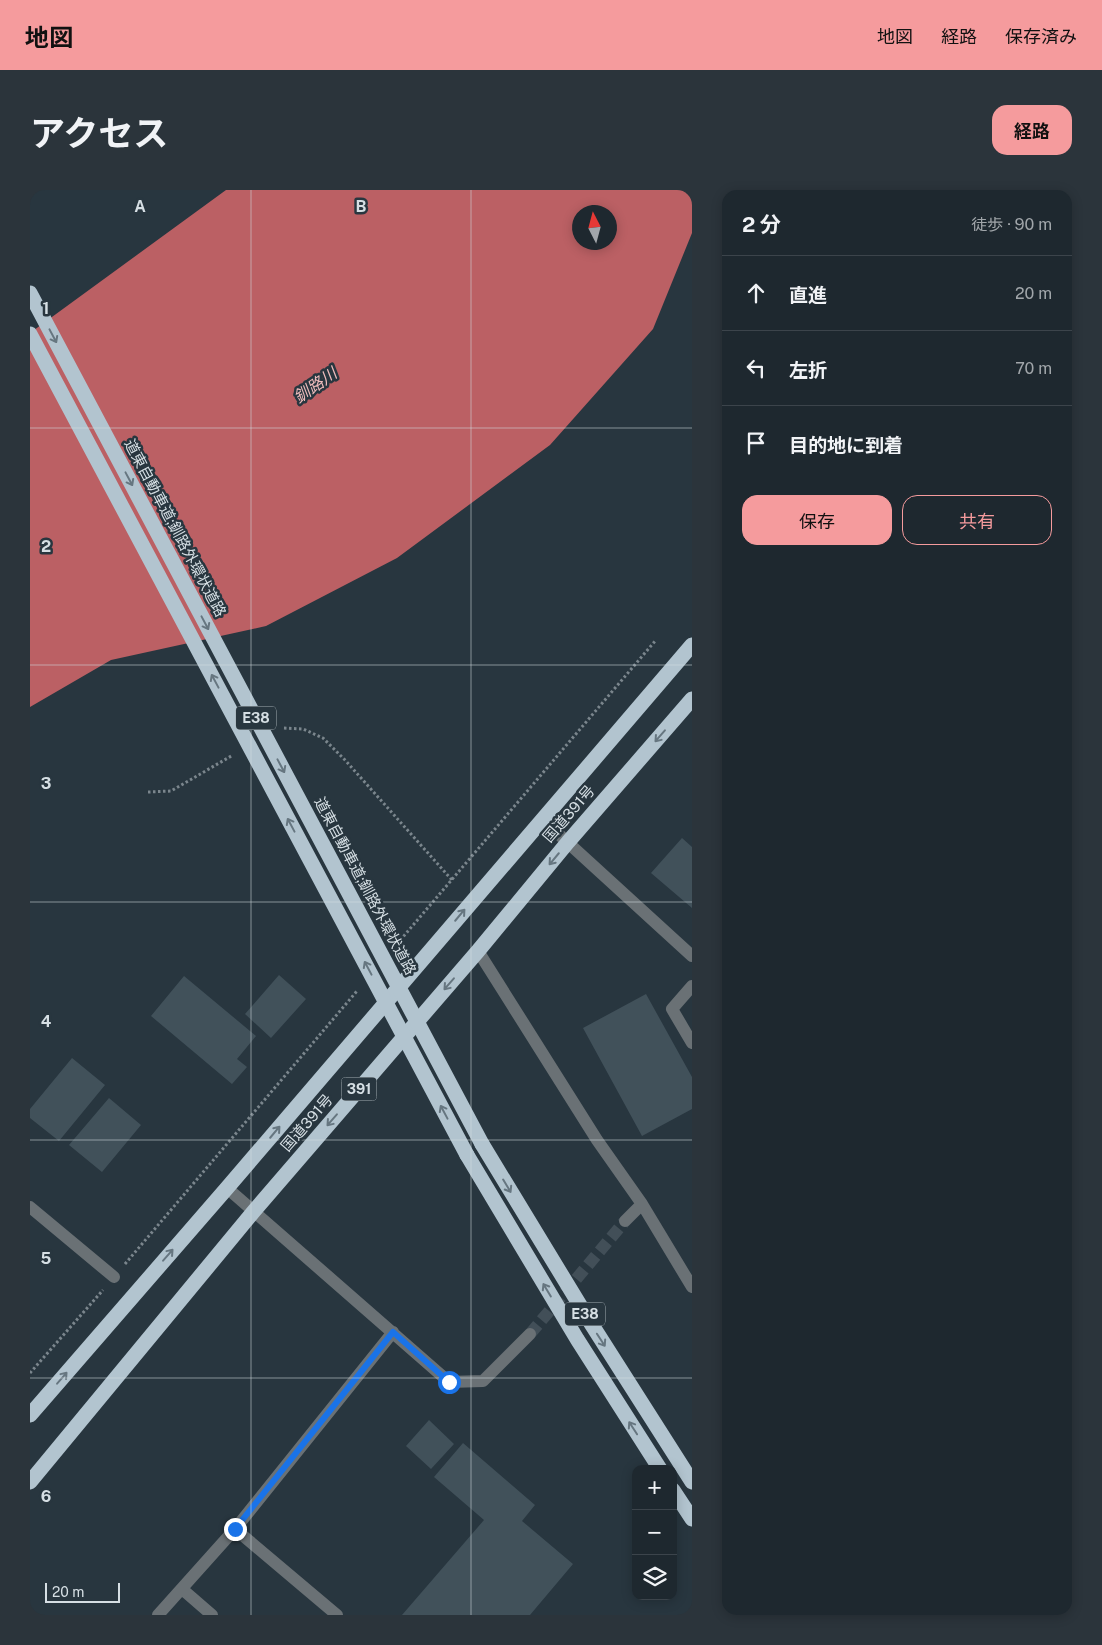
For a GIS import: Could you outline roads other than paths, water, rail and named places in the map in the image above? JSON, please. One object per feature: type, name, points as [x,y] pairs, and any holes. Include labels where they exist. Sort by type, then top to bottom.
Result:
[{"type":"highway","name":"道東自動車道;釧路外環状道路","points":[[30,293],[482,1144],[592,1325],[692,1482]]},
{"type":"highway","name":"E38","points":[[30,334],[467,1155],[576,1339],[657,1465]]},
{"type":"highway","name":"国道391号","points":[[30,1415],[692,646]]},
{"type":"highway","name":"国道391号","points":[[30,1482],[254,1211],[692,699]]},
{"type":"highway","points":[[677,1496],[692,1520]]},
{"type":"street","points":[[542,819],[692,956]]},
{"type":"street","points":[[478,951],[598,1140],[642,1204],[692,1286]]},
{"type":"street","points":[[692,986],[672,1009],[692,1044]]},
{"type":"street","points":[[227,1188],[449,1382],[483,1381],[530,1334]]},
{"type":"street","points":[[625,1220],[642,1204]]},
{"type":"street","points":[[30,1207],[114,1277]]},
{"type":"street","points":[[158,1615],[235,1529],[393,1332]]},
{"type":"street","points":[[235,1529],[337,1615]]},
{"type":"street","points":[[182,1588],[212,1615]]},
{"type":"water","name":"釧路川","points":[[226,190],[692,190],[692,233],[653,329],[550,445],[397,558],[266,626],[111,660],[30,707],[30,333]]},
{"type":"tunnel","points":[[530,1334],[625,1221]]}]
